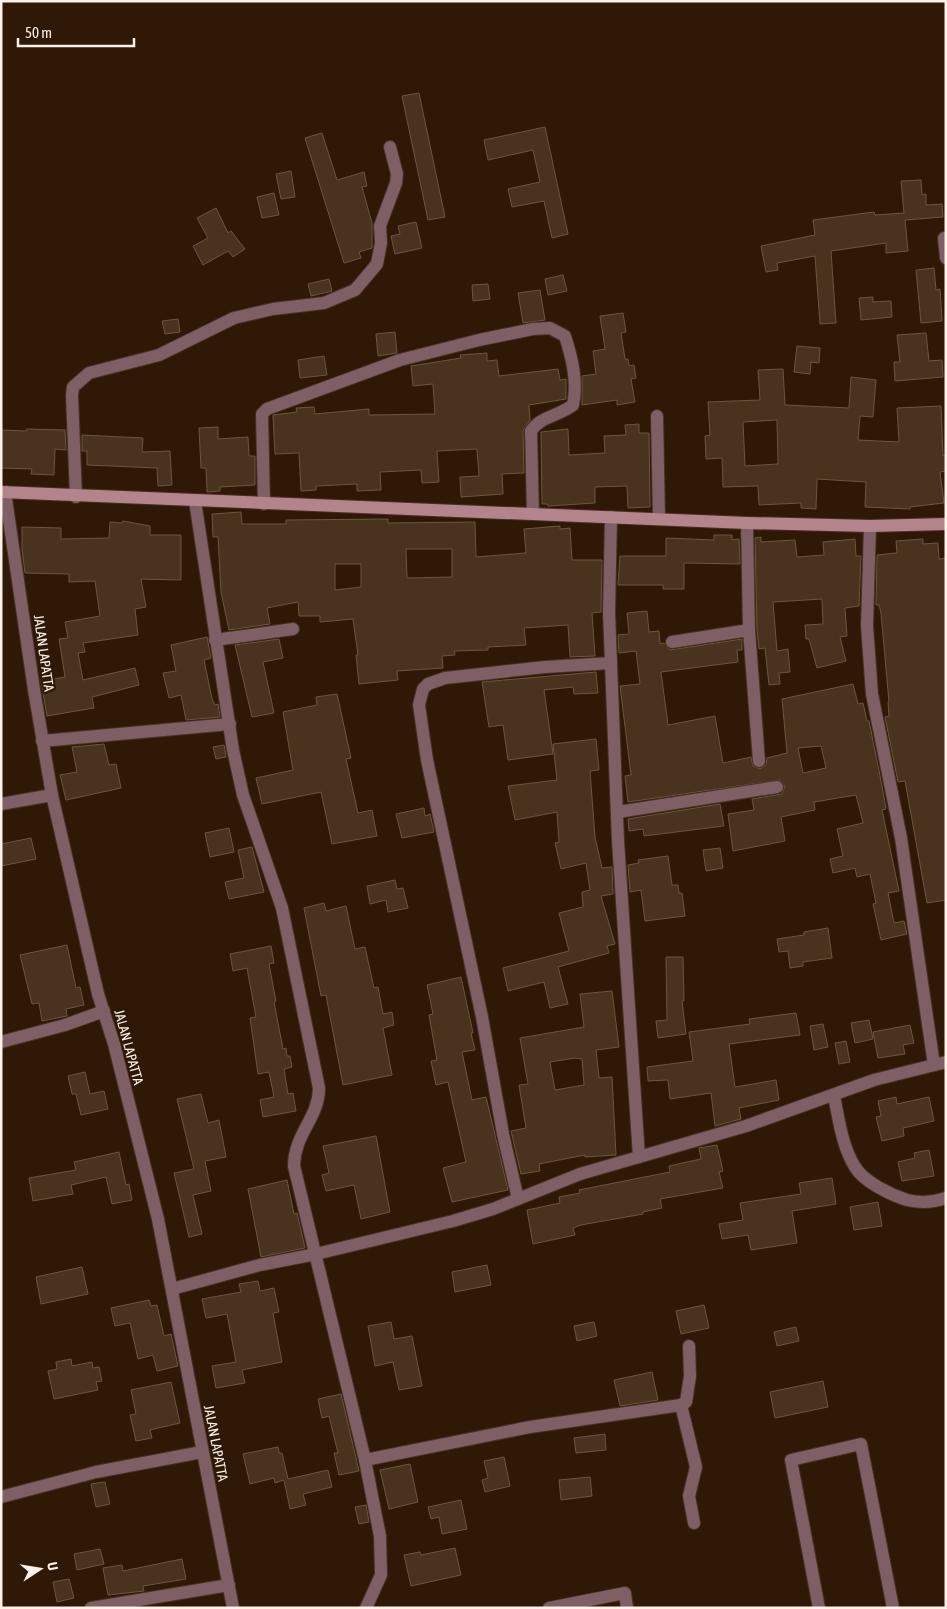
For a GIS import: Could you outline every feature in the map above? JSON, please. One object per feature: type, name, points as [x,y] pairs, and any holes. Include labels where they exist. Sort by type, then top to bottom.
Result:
[{"type":"main road","points":[[3,492],[76,497],[611,516],[748,523],[870,526],[946,524]]},
{"type":"street","points":[[76,497],[72,395],[73,387],[80,379],[104,368],[159,355],[234,318],[273,309],[324,303],[355,290],[378,264],[381,243],[380,226],[396,183],[397,174],[390,147]]},
{"type":"street","points":[[944,238],[946,258]]},
{"type":"street","points":[[264,504],[262,414],[272,405],[363,375],[400,360],[479,340],[533,329],[550,328],[565,336],[574,369],[575,394],[573,405],[545,418],[536,424],[531,431],[533,514]]},
{"type":"street","points":[[657,416],[660,518]]},
{"type":"street","name":"JALAN LAPATTA","points":[[3,492],[52,795],[86,946],[142,1153],[172,1289],[233,1608]]},
{"type":"street","points":[[195,501],[214,640],[233,750],[243,795],[282,908],[319,1088],[319,1101],[314,1114],[304,1127],[294,1152],[294,1166],[365,1460],[380,1536],[381,1575],[366,1608]]},
{"type":"street","points":[[611,516],[609,612],[620,874],[639,1157]]},
{"type":"street","points":[[748,523],[749,630],[759,761]]},
{"type":"street","points":[[172,1289],[260,1265],[316,1254],[453,1221],[518,1200],[580,1174],[738,1128],[834,1096],[874,1080],[940,1064],[901,838],[872,694],[867,626],[870,526]]},
{"type":"street","points":[[214,640],[293,629]]},
{"type":"street","points":[[672,642],[749,630]]},
{"type":"street","points":[[518,1200],[503,1134],[482,1017],[427,760],[419,705],[423,689],[428,684],[445,678],[545,667],[611,663]]},
{"type":"street","points":[[42,742],[230,724]]},
{"type":"street","points":[[618,812],[777,787]]},
{"type":"street","points":[[1,804],[52,795]]},
{"type":"street","points":[[1,1042],[65,1025],[104,1011]]},
{"type":"street","points":[[834,1096],[842,1133],[856,1169],[876,1185],[906,1200],[923,1202],[946,1198]]},
{"type":"street","points":[[365,1460],[530,1427],[681,1405],[686,1402],[690,1376],[689,1346]]},
{"type":"street","points":[[681,1405],[696,1467],[689,1496],[694,1523]]},
{"type":"street","points":[[819,1608],[791,1460],[861,1444],[893,1608]]},
{"type":"street","points":[[1,1497],[88,1474],[202,1452]]},
{"type":"street","points":[[91,1608],[229,1585]]},
{"type":"street","points":[[549,1608],[625,1593],[627,1608]]},
{"type":"building","points":[[419,93],[445,217],[428,220],[402,96]]},
{"type":"building","points":[[545,127],[568,234],[552,238],[544,201],[512,207],[508,189],[540,182],[533,150],[488,160],[484,140]]},
{"type":"building","points":[[322,133],[337,180],[364,172],[367,186],[362,187],[372,223],[372,248],[359,252],[361,258],[344,263],[305,138]]},
{"type":"building","points":[[291,171],[295,197],[281,199],[276,174]]},
{"type":"building","points":[[921,180],[922,195],[926,194],[926,205],[942,204],[943,217],[905,220],[908,251],[886,253],[886,243],[831,251],[836,323],[820,324],[815,256],[777,263],[778,270],[766,272],[761,246],[815,235],[813,220],[874,212],[875,215],[904,213],[901,181]]},
{"type":"building","points":[[274,193],[279,215],[262,218],[257,197]]},
{"type":"building","points":[[216,208],[228,233],[231,231],[245,249],[233,257],[228,251],[203,265],[193,246],[208,238],[197,218]]},
{"type":"building","points":[[416,222],[422,248],[395,254],[391,236],[400,234],[398,226]]},
{"type":"building","points":[[934,268],[936,290],[940,289],[942,321],[921,323],[916,270]]},
{"type":"building","points":[[563,275],[567,291],[548,295],[545,279]]},
{"type":"building","points":[[329,279],[332,291],[311,296],[308,284]]},
{"type":"building","points":[[488,284],[490,299],[473,301],[472,285]]},
{"type":"building","points":[[540,290],[545,320],[523,323],[518,293]]},
{"type":"building","points":[[873,297],[873,302],[891,301],[892,317],[861,320],[859,298]]},
{"type":"building","points":[[623,313],[626,332],[621,333],[625,359],[628,359],[629,366],[634,365],[636,378],[631,379],[635,402],[617,405],[617,400],[582,405],[582,376],[596,374],[593,351],[605,349],[600,316]]},
{"type":"building","points":[[178,319],[180,332],[165,334],[162,321]]},
{"type":"building","points":[[395,332],[397,353],[378,356],[376,334]]},
{"type":"building","points":[[926,333],[929,361],[942,360],[943,377],[895,381],[894,362],[900,362],[897,335]]},
{"type":"building","points":[[797,346],[820,348],[819,363],[811,362],[810,374],[794,372]]},
{"type":"building","points":[[487,353],[487,361],[497,360],[499,376],[558,369],[560,380],[566,379],[566,399],[529,405],[530,420],[523,431],[524,473],[502,474],[503,494],[461,497],[460,477],[479,476],[477,449],[437,451],[439,482],[422,483],[421,470],[380,472],[381,490],[357,491],[357,484],[316,486],[316,490],[301,491],[299,453],[275,454],[273,415],[297,412],[296,408],[314,407],[315,414],[369,409],[369,415],[435,414],[433,384],[413,386],[411,366],[461,358],[460,355]]},
{"type":"building","points":[[324,356],[327,375],[300,378],[298,360]]},
{"type":"building","points":[[783,369],[785,405],[849,408],[851,377],[876,380],[873,417],[860,416],[858,440],[899,442],[897,408],[941,406],[943,456],[946,455],[946,471],[940,472],[944,503],[910,507],[910,509],[865,507],[866,482],[817,479],[816,509],[801,508],[801,503],[759,505],[758,486],[723,487],[722,458],[706,459],[705,436],[710,435],[708,402],[760,400],[758,370]],"holes":[[[777,420],[778,464],[745,466],[743,422]]]},
{"type":"building","points":[[639,424],[639,433],[649,433],[650,507],[628,508],[627,486],[595,487],[595,503],[548,506],[547,504],[542,504],[541,432],[568,429],[569,455],[605,453],[604,436],[626,435],[625,425]]},
{"type":"building","points":[[218,427],[218,439],[248,437],[249,456],[255,456],[255,485],[220,487],[220,491],[207,492],[206,468],[201,468],[199,428]]},
{"type":"building","points":[[27,429],[65,430],[66,450],[55,449],[54,475],[31,474],[32,469],[1,468],[1,430],[26,431]]},
{"type":"building","points":[[82,435],[143,438],[142,452],[170,451],[172,485],[158,486],[157,468],[87,465],[87,451],[82,451]]},
{"type":"building","points":[[241,512],[242,524],[286,524],[286,520],[388,519],[388,523],[475,522],[476,557],[526,553],[524,529],[560,526],[560,529],[570,528],[572,560],[602,560],[601,612],[592,613],[595,656],[570,657],[568,625],[524,628],[526,645],[488,647],[488,650],[454,651],[455,655],[442,656],[443,668],[397,671],[398,680],[359,684],[356,655],[358,655],[353,619],[320,622],[320,616],[299,616],[298,602],[267,608],[270,624],[229,630],[221,592],[218,537],[213,537],[212,514]],"holes":[[[406,549],[452,549],[452,577],[407,578]],[[335,564],[361,564],[361,587],[335,590]]]},
{"type":"building","points":[[123,521],[150,526],[150,535],[181,535],[181,580],[141,579],[146,607],[135,609],[138,635],[83,643],[85,652],[78,653],[83,680],[135,668],[139,685],[92,697],[94,708],[47,716],[41,681],[65,677],[59,639],[68,638],[65,622],[100,616],[95,581],[69,582],[69,574],[25,573],[22,527],[61,528],[61,539],[109,538],[110,522],[122,523]]},
{"type":"building","points":[[714,535],[732,535],[732,540],[739,539],[740,564],[684,563],[684,589],[663,589],[663,585],[618,585],[620,556],[666,556],[666,538],[714,540]]},
{"type":"building","points":[[761,537],[761,542],[795,540],[797,557],[824,555],[823,542],[855,539],[856,556],[861,556],[859,606],[845,608],[847,636],[840,637],[846,661],[817,668],[809,639],[806,639],[805,625],[823,624],[822,599],[773,602],[777,651],[788,649],[790,672],[779,673],[780,684],[769,685],[765,648],[759,649],[757,630],[755,538]]},
{"type":"building","points":[[923,539],[923,544],[938,543],[939,559],[945,558],[946,566],[946,900],[927,903],[905,781],[898,782],[885,717],[889,716],[889,702],[881,613],[879,605],[876,605],[877,555],[897,553],[896,541]]},
{"type":"building","points":[[647,611],[649,632],[659,631],[660,644],[664,643],[670,650],[742,639],[742,650],[737,650],[738,662],[661,672],[668,725],[715,716],[723,763],[751,757],[753,766],[760,769],[766,765],[767,758],[787,753],[782,699],[853,684],[858,704],[863,703],[867,721],[869,721],[886,809],[882,810],[899,891],[888,893],[894,923],[904,921],[907,934],[881,940],[873,904],[876,903],[870,874],[857,877],[855,868],[833,873],[830,859],[843,856],[837,829],[863,823],[856,795],[814,802],[815,810],[781,817],[785,841],[733,851],[728,814],[754,810],[752,799],[782,794],[785,786],[780,780],[628,802],[625,776],[631,775],[620,686],[640,684],[636,651],[619,653],[618,635],[629,634],[627,613]],"holes":[[[821,746],[826,768],[803,773],[798,748]]]},
{"type":"building","points":[[207,637],[211,658],[204,660],[212,699],[215,705],[218,704],[220,717],[186,720],[181,695],[169,698],[163,673],[176,671],[171,645]]},
{"type":"building","points":[[279,639],[283,658],[263,662],[274,713],[252,717],[235,645]]},
{"type":"building","points":[[596,672],[598,693],[574,694],[573,687],[544,690],[553,754],[508,760],[503,725],[489,727],[482,682]]},
{"type":"building","points":[[337,694],[351,758],[346,759],[358,813],[372,810],[377,836],[332,844],[321,792],[262,804],[256,778],[293,770],[283,712],[317,705],[316,697]]},
{"type":"building","points":[[596,739],[599,770],[590,771],[595,837],[602,868],[612,867],[613,894],[601,896],[615,944],[607,946],[609,953],[558,967],[568,1004],[550,1008],[544,982],[508,991],[503,968],[569,951],[559,913],[583,907],[582,892],[590,890],[586,863],[561,869],[555,843],[559,842],[557,812],[515,820],[508,786],[557,780],[553,744]]},
{"type":"building","points":[[104,744],[109,765],[116,764],[121,788],[66,800],[60,775],[77,772],[72,747]]},
{"type":"building","points":[[224,745],[226,757],[216,759],[213,747]]},
{"type":"building","points":[[720,804],[724,826],[644,836],[643,829],[629,831],[628,819]]},
{"type":"building","points":[[424,808],[425,816],[430,814],[434,832],[402,838],[396,814]]},
{"type":"building","points":[[229,828],[234,852],[210,857],[205,833]]},
{"type":"building","points":[[31,838],[36,859],[1,866],[1,844]]},
{"type":"building","points":[[252,847],[264,892],[229,899],[225,882],[244,878],[238,850]]},
{"type":"building","points":[[720,848],[723,868],[706,871],[703,850]]},
{"type":"building","points":[[668,856],[672,885],[678,885],[679,893],[682,893],[685,916],[645,921],[641,890],[630,892],[628,865],[639,863],[638,860]]},
{"type":"building","points":[[395,880],[397,889],[403,888],[408,908],[388,912],[386,900],[370,904],[367,886]]},
{"type":"building","points":[[324,903],[326,911],[346,906],[355,949],[365,947],[374,988],[378,987],[383,1014],[392,1012],[394,1025],[383,1028],[392,1075],[343,1085],[326,995],[321,996],[304,908]]},
{"type":"building","points":[[828,928],[832,958],[803,962],[803,966],[790,968],[788,951],[779,952],[777,939],[804,935],[804,932]]},
{"type":"building","points":[[67,945],[76,988],[80,987],[84,1005],[66,1009],[67,1016],[42,1021],[39,1003],[32,1004],[20,955]]},
{"type":"building","points":[[271,946],[274,963],[269,964],[276,1001],[274,1002],[283,1049],[286,1048],[287,1056],[290,1056],[292,1067],[284,1069],[288,1094],[293,1093],[296,1111],[263,1117],[260,1100],[274,1097],[269,1072],[258,1074],[250,1018],[256,1017],[247,968],[233,971],[230,954]]},
{"type":"building","points":[[666,957],[683,957],[684,1001],[682,1001],[686,1034],[658,1038],[656,1021],[667,1020]]},
{"type":"building","points":[[461,977],[475,1050],[462,1052],[472,1100],[486,1097],[508,1190],[452,1202],[443,1168],[466,1162],[448,1082],[436,1085],[431,1061],[437,1060],[429,1015],[433,1014],[427,985]]},
{"type":"building","points":[[612,991],[619,1047],[596,1050],[599,1078],[612,1077],[616,1155],[585,1157],[585,1155],[539,1164],[540,1171],[521,1174],[511,1131],[526,1128],[519,1085],[528,1084],[520,1038],[584,1027],[580,994]],"holes":[[[575,1058],[582,1059],[584,1085],[555,1090],[550,1062]]]},
{"type":"building","points":[[796,1013],[800,1035],[729,1044],[735,1087],[776,1080],[779,1100],[739,1108],[741,1119],[715,1126],[711,1093],[670,1099],[668,1080],[648,1081],[647,1067],[693,1061],[689,1032],[750,1024],[749,1019]]},
{"type":"building","points":[[869,1020],[873,1039],[855,1043],[851,1023]]},
{"type":"building","points":[[823,1024],[828,1047],[814,1050],[810,1026]]},
{"type":"building","points":[[910,1025],[914,1043],[903,1045],[905,1054],[878,1058],[873,1032]]},
{"type":"building","points":[[846,1041],[850,1062],[839,1064],[835,1043]]},
{"type":"building","points":[[85,1072],[90,1094],[104,1091],[108,1109],[81,1115],[76,1094],[72,1094],[68,1076]]},
{"type":"building","points":[[201,1094],[208,1123],[219,1120],[226,1157],[205,1161],[211,1191],[193,1195],[202,1234],[189,1237],[174,1173],[194,1169],[177,1099]]},
{"type":"building","points":[[896,1097],[897,1104],[929,1097],[934,1121],[903,1128],[904,1136],[882,1141],[876,1117],[881,1116],[878,1101]]},
{"type":"building","points":[[376,1136],[390,1212],[361,1219],[354,1185],[326,1191],[322,1175],[329,1173],[323,1146]]},
{"type":"building","points":[[717,1145],[723,1171],[719,1172],[723,1188],[660,1199],[662,1208],[643,1212],[643,1214],[581,1225],[573,1228],[575,1235],[533,1244],[527,1210],[560,1203],[559,1197],[580,1193],[579,1190],[670,1172],[669,1166],[701,1159],[699,1148]]},
{"type":"building","points":[[929,1150],[934,1176],[902,1181],[898,1162],[915,1158],[914,1153]]},
{"type":"building","points":[[119,1152],[126,1185],[129,1184],[132,1200],[112,1204],[106,1177],[71,1185],[73,1194],[33,1201],[29,1178],[76,1170],[74,1162]]},
{"type":"building","points":[[832,1178],[836,1204],[792,1211],[797,1243],[751,1250],[748,1235],[722,1239],[719,1224],[743,1220],[740,1203],[801,1194],[799,1183]]},
{"type":"building","points":[[287,1180],[294,1214],[297,1213],[305,1248],[261,1257],[248,1189]]},
{"type":"building","points":[[878,1202],[882,1226],[854,1230],[850,1207]]},
{"type":"building","points":[[487,1265],[491,1285],[455,1292],[452,1272]]},
{"type":"building","points":[[82,1267],[88,1294],[41,1304],[36,1277]]},
{"type":"building","points":[[258,1281],[260,1291],[274,1288],[279,1312],[273,1313],[282,1362],[242,1370],[245,1383],[216,1388],[212,1366],[236,1362],[227,1314],[206,1318],[202,1299],[241,1292],[239,1284]]},
{"type":"building","points":[[149,1300],[151,1306],[157,1305],[164,1336],[171,1334],[178,1366],[157,1371],[153,1355],[138,1359],[130,1323],[115,1326],[111,1308]]},
{"type":"building","points":[[704,1305],[709,1328],[681,1334],[676,1311]]},
{"type":"building","points":[[391,1322],[394,1339],[412,1336],[422,1386],[399,1390],[393,1362],[375,1366],[368,1326]]},
{"type":"building","points":[[594,1322],[597,1336],[577,1341],[574,1326]]},
{"type":"building","points":[[796,1327],[799,1341],[777,1346],[774,1332]]},
{"type":"building","points":[[71,1359],[72,1366],[92,1362],[93,1368],[99,1367],[102,1381],[96,1382],[98,1390],[54,1399],[48,1371],[57,1369],[56,1362]]},
{"type":"building","points":[[652,1372],[658,1400],[620,1406],[614,1380]]},
{"type":"building","points":[[823,1381],[828,1407],[775,1418],[770,1392]]},
{"type":"building","points":[[171,1382],[180,1423],[150,1430],[152,1438],[136,1441],[130,1415],[136,1414],[131,1390]]},
{"type":"building","points":[[341,1394],[359,1471],[339,1475],[334,1453],[338,1453],[329,1416],[322,1418],[318,1399]]},
{"type":"building","points":[[605,1434],[606,1450],[576,1453],[574,1438]]},
{"type":"building","points":[[278,1447],[279,1453],[282,1453],[288,1479],[328,1470],[332,1487],[303,1494],[306,1505],[290,1509],[284,1480],[275,1483],[274,1478],[250,1484],[243,1454]]},
{"type":"building","points":[[504,1457],[510,1486],[485,1492],[482,1480],[488,1478],[484,1461]]},
{"type":"building","points":[[410,1464],[418,1502],[389,1509],[380,1470]]},
{"type":"building","points":[[590,1477],[592,1496],[561,1500],[559,1480]]},
{"type":"building","points":[[105,1482],[110,1504],[96,1507],[91,1484]]},
{"type":"building","points":[[461,1500],[467,1529],[442,1534],[439,1517],[431,1519],[428,1507]]},
{"type":"building","points":[[366,1505],[369,1522],[359,1524],[355,1507]]},
{"type":"building","points":[[455,1548],[461,1575],[411,1586],[404,1555],[420,1552],[421,1555]]},
{"type":"building","points":[[100,1549],[104,1564],[77,1570],[74,1554]]},
{"type":"building","points":[[182,1559],[186,1579],[143,1586],[144,1591],[108,1595],[103,1568],[122,1565],[123,1571]]},
{"type":"building","points":[[69,1579],[74,1598],[57,1602],[53,1582]]}]
